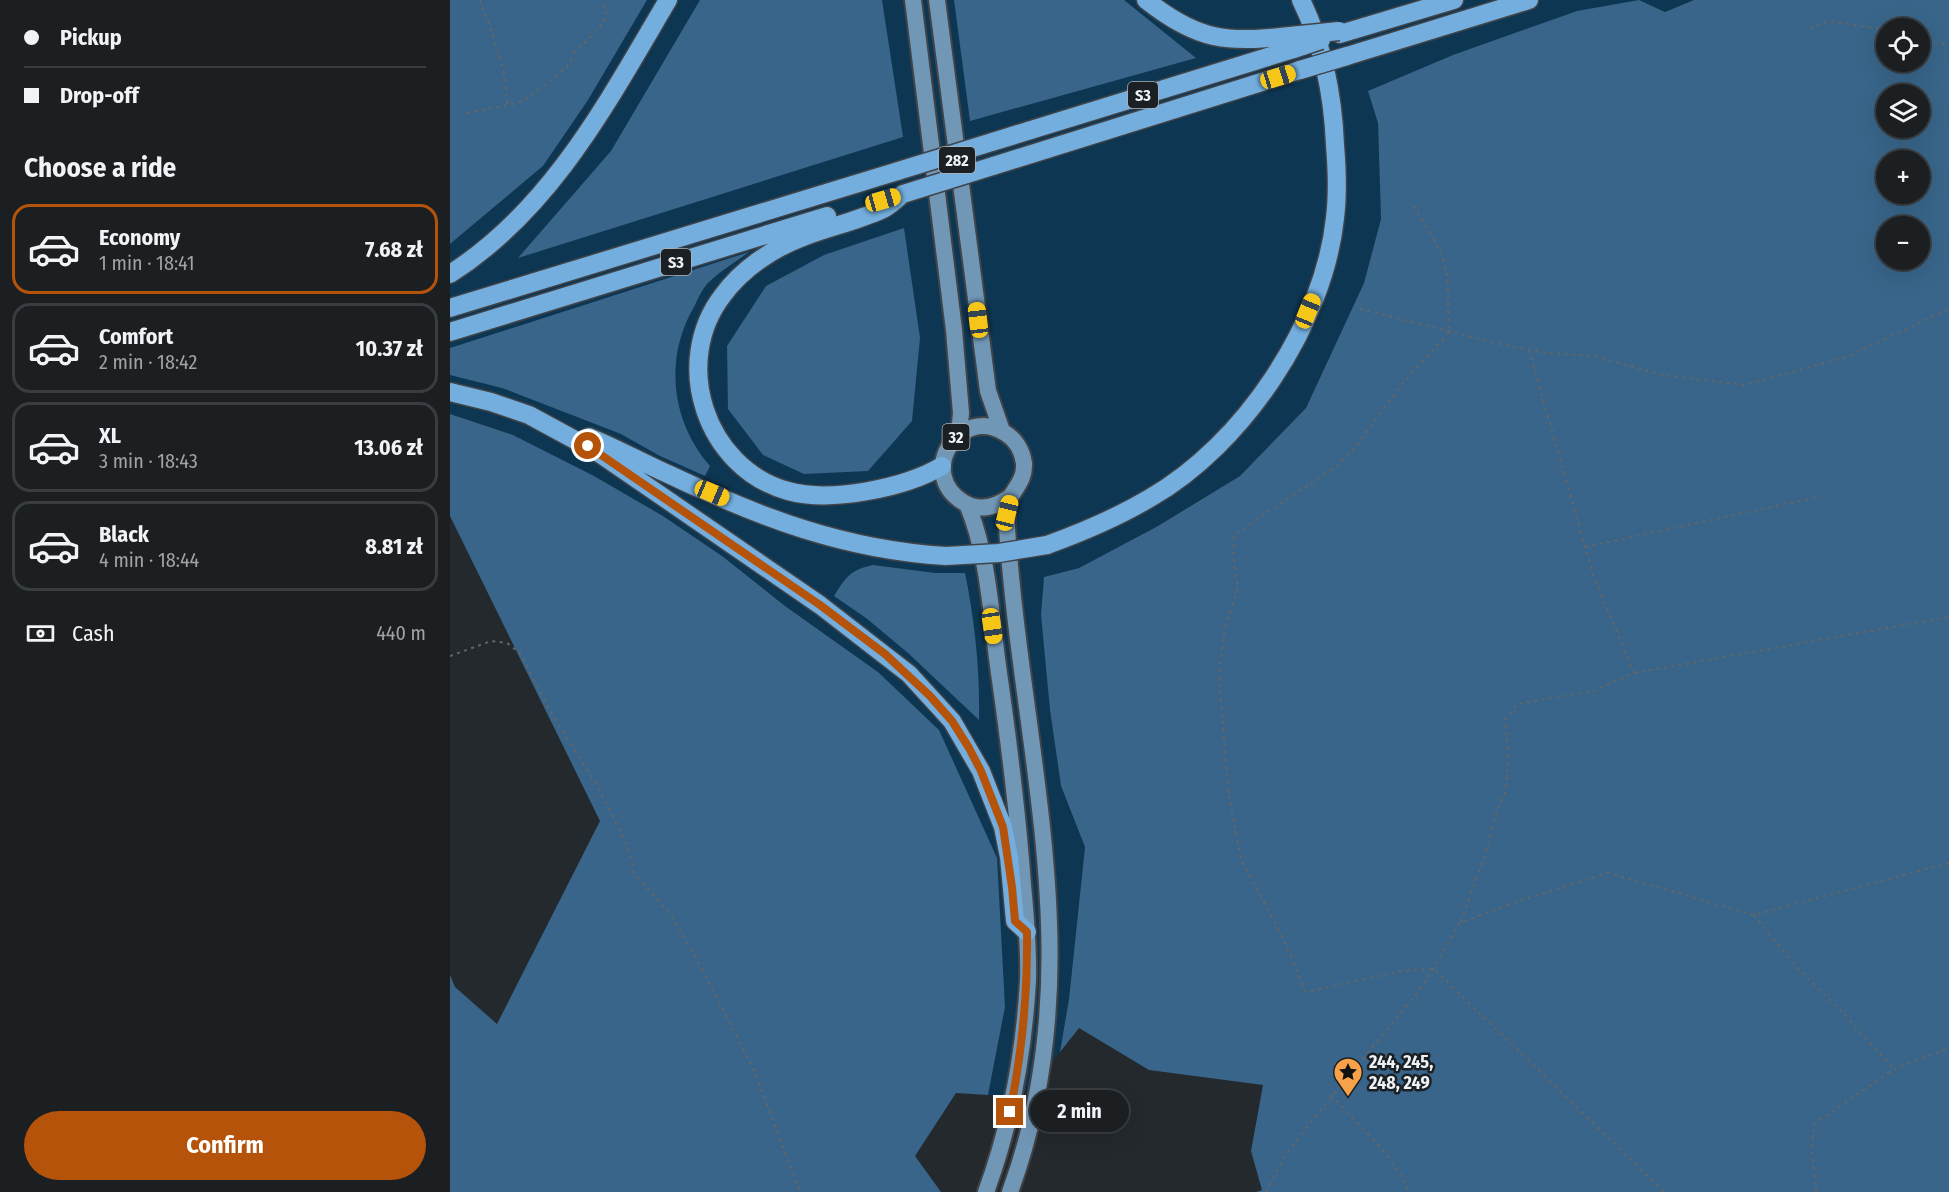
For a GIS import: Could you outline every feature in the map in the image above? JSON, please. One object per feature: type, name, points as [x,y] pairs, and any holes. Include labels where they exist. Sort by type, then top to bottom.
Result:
[{"type":"highway","points":[[450,274],[467,263],[512,225],[549,187],[586,137],[668,0]]},
{"type":"highway","points":[[1146,0],[1182,25],[1212,37],[1292,43]]},
{"type":"highway","points":[[534,417],[545,418],[611,446],[668,475],[800,528],[865,547],[946,556],[999,553],[1047,545],[1104,522],[1152,497],[1220,442],[1255,404],[1282,365],[1302,328],[1329,250],[1335,219],[1337,176],[1334,113],[1329,83],[1301,0]]},
{"type":"highway","name":"S3","points":[[450,308],[992,142],[1292,43],[1344,32],[1454,0]]},
{"type":"highway","name":"S3","points":[[450,332],[1529,0]]},
{"type":"highway","points":[[903,194],[883,210],[788,244],[741,275],[723,294],[710,317],[699,351],[698,379],[706,416],[726,449],[753,474],[787,491],[830,495],[868,489],[916,479],[942,466]]},
{"type":"highway","points":[[450,392],[491,402],[534,417],[599,453],[820,605],[885,654],[930,696],[952,721],[981,771],[1003,827],[1010,867],[1015,921],[1027,932]]},
{"type":"main road","name":"32","points":[[913,0],[954,330],[962,413],[959,434],[945,454],[942,466],[949,489],[967,504]]},
{"type":"main road","name":"282","points":[[937,0],[988,391],[1002,430]]},
{"type":"main road","name":"32","points":[[959,434],[985,426],[1002,430]]},
{"type":"main road","points":[[967,504],[985,508],[1003,502],[1010,497],[1021,481],[1024,462],[1017,443],[1002,430]]},
{"type":"main road","points":[[1010,497],[1007,513],[1009,560],[1044,844],[1051,932],[1051,980],[1044,1061],[1028,1138],[1010,1192]]},
{"type":"main road","points":[[967,504],[978,536],[1004,710],[1019,828],[1027,932],[1028,978],[1020,1054],[1005,1133],[986,1192]]},
{"type":"path","points":[[480,0],[499,53],[507,87],[507,105]]},
{"type":"path","points":[[467,113],[526,99],[567,67],[574,53],[598,30],[607,16],[602,0]]},
{"type":"path","points":[[1810,28],[1829,21],[1876,28]]},
{"type":"path","points":[[1930,41],[1949,45]]},
{"type":"path","points":[[1414,207],[1437,247],[1446,270],[1446,314],[1450,331]]},
{"type":"path","points":[[1360,309],[1529,350],[1594,356],[1662,375],[1744,385],[1847,357],[1949,309]]},
{"type":"path","points":[[1450,331],[1398,389],[1355,448],[1338,465],[1234,535],[1233,556],[1238,588],[1225,628],[1220,674],[1228,791],[1241,859],[1282,936],[1306,992],[1401,971],[1434,969],[1664,1192]]},
{"type":"path","points":[[1529,350],[1593,575],[1634,673]]},
{"type":"path","points":[[1585,547],[1818,497]]},
{"type":"path","points":[[1266,1192],[1284,1157],[1331,1095],[1422,987],[1460,922],[1486,850],[1497,810],[1506,791],[1508,757],[1505,719],[1517,704],[1594,691],[1634,673],[1949,617]]},
{"type":"path","points":[[450,656],[491,641],[507,643],[521,654],[549,709],[598,787],[628,847],[634,873],[673,918],[702,969],[754,1070],[800,1192]]},
{"type":"path","points":[[1460,922],[1608,873],[1754,915],[1949,863]]},
{"type":"path","points":[[1754,915],[1795,966],[1844,1014],[1894,1069]]},
{"type":"path","points":[[1816,1192],[1812,1149],[1814,1124],[1894,1069],[1949,1048]]},
{"type":"path","points":[[1331,1095],[1377,1146],[1404,1180],[1409,1192]]},
{"type":"shaded area","points":[[450,0],[647,0],[588,100],[543,166],[450,244]]},
{"type":"shaded area","points":[[647,0],[1639,0],[1378,123],[1381,219],[1364,283],[1306,408],[1240,476],[1158,526],[1079,568],[1044,577],[1050,710],[1061,786],[1085,847],[1069,999],[1060,1052],[1019,1098],[988,1095],[1005,1007],[939,730],[878,672],[785,606],[722,556],[663,516],[594,476],[513,435],[450,414],[450,244],[543,166],[588,100]]},
{"type":"shaded area","points":[[700,0],[882,0],[903,137],[518,258],[611,151]]},
{"type":"shaded area","points":[[954,0],[1124,0],[1196,58],[970,121]]},
{"type":"shaded area","points":[[1639,0],[1694,0],[1665,12]]},
{"type":"shaded area","points":[[1639,0],[1665,12],[1694,0],[1949,0],[1949,1192],[1256,1192],[1262,1190],[1251,1151],[1263,1085],[1149,1070],[1079,1028],[1060,1052],[1069,999],[1085,847],[1061,786],[1050,710],[1041,615],[1044,577],[1079,568],[1158,526],[1240,476],[1306,408],[1364,283],[1381,219],[1378,123],[1368,91],[1453,55],[1577,11]]},
{"type":"shaded area","points":[[904,228],[920,338],[912,421],[868,471],[804,474],[763,455],[728,409],[727,346],[766,286],[824,255]]},
{"type":"shaded area","points":[[749,252],[706,285],[684,327],[678,347],[676,389],[680,409],[697,448],[710,466],[705,476],[660,456],[621,434],[502,388],[450,375],[450,348]]},
{"type":"shaded area","points":[[450,414],[513,435],[594,476],[663,516],[722,556],[785,606],[878,672],[939,730],[997,858],[1005,1007],[988,1095],[956,1093],[915,1156],[941,1192],[450,1192],[450,975],[455,987],[497,1024],[600,821],[450,516]]},
{"type":"shaded area","points":[[873,565],[935,573],[965,573],[976,646],[979,720],[908,653],[866,618],[834,596],[849,575]]},
{"type":"place","name":"244, 245, 248, 249","points":[[1348,1098]]},
{"type":"route","points":[[588,446],[820,605],[868,641],[909,674],[952,721],[981,771],[1003,827],[1009,857],[1015,921],[1027,932],[1028,978],[1020,1054],[1010,1112]]}]
